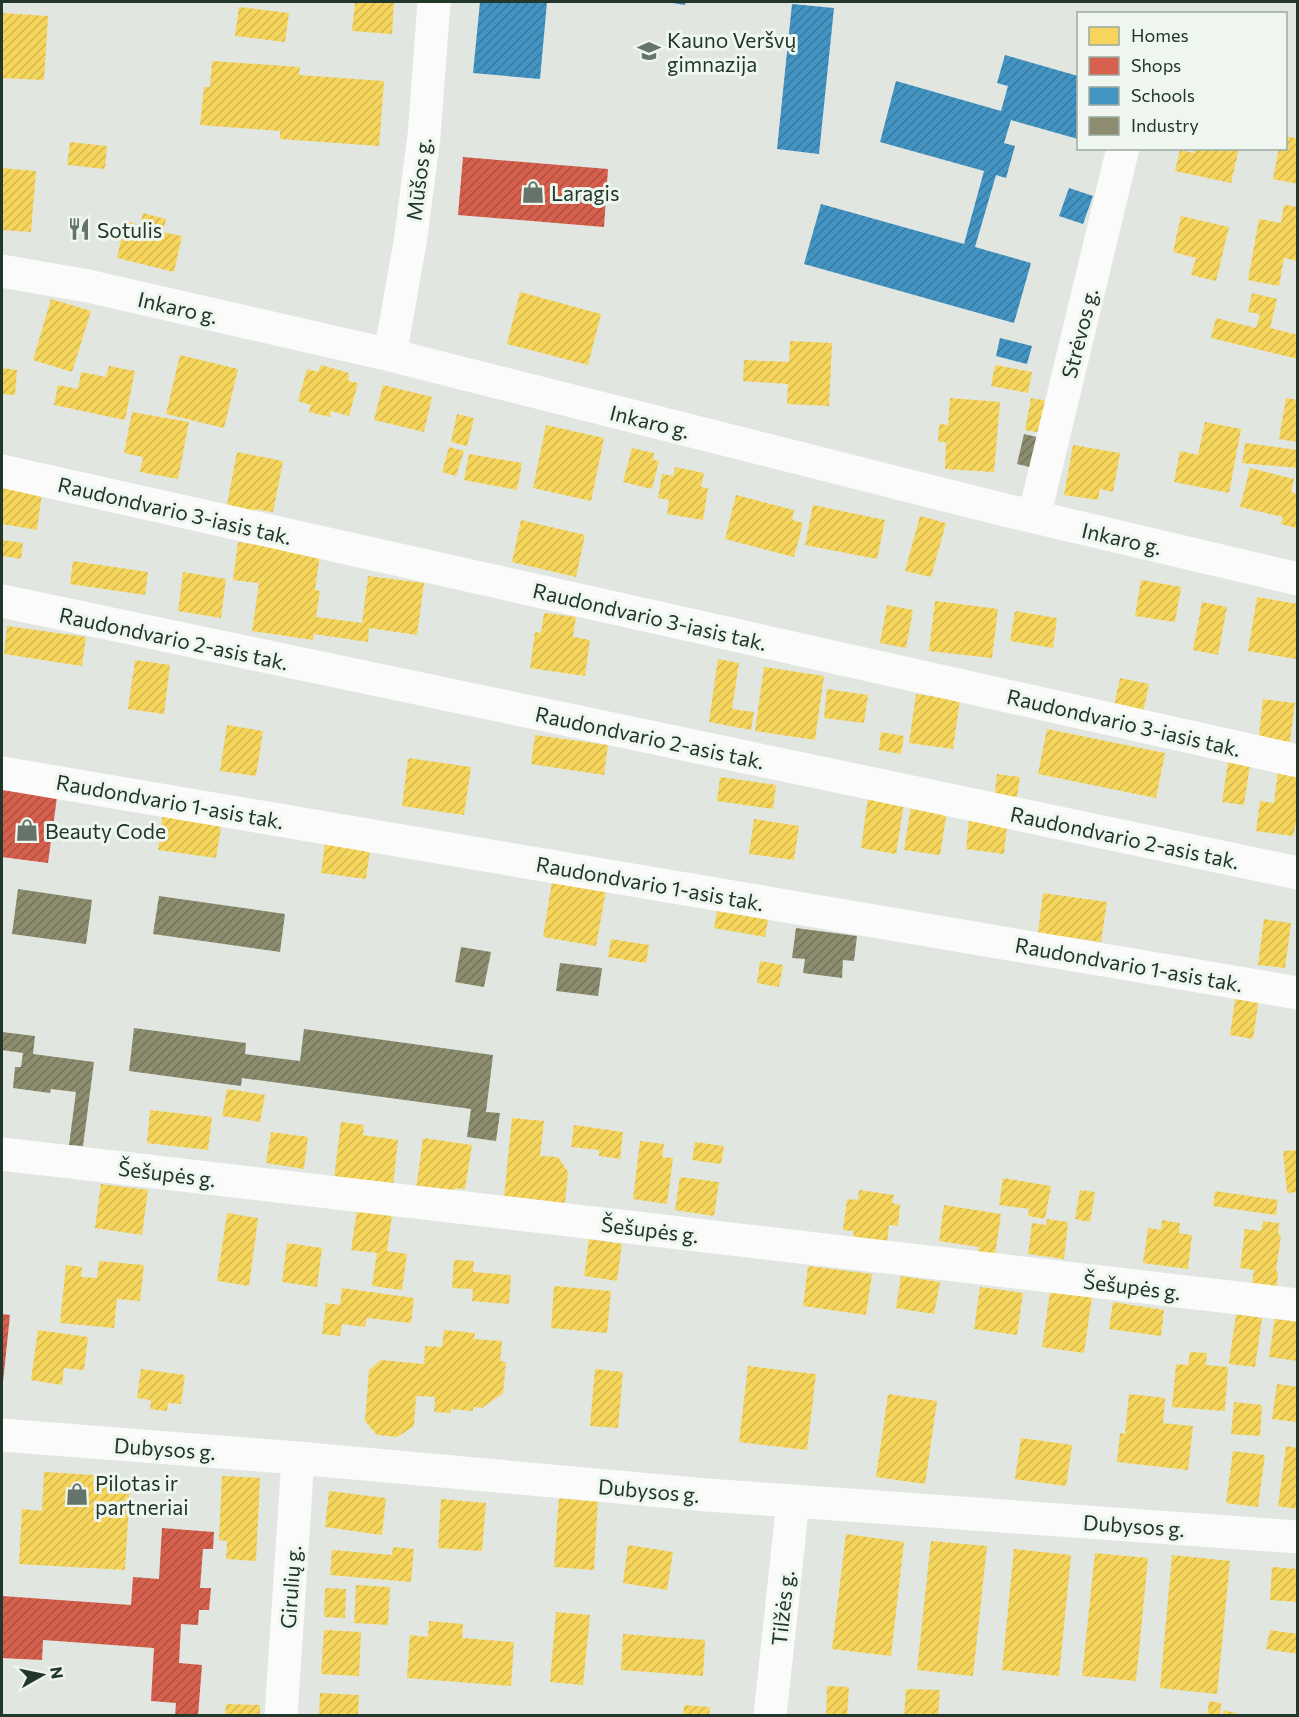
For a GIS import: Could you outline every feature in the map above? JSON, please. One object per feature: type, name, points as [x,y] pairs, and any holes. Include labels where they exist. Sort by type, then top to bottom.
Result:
[{"type":"street","name":"Mūšos g.","points":[[390,355],[410,243],[424,136],[434,2]]},
{"type":"street","name":"Strėvos g.","points":[[1034,517],[1123,150]]},
{"type":"street","name":"Inkaro g.","points":[[2,271],[88,286],[390,355],[1034,517],[1298,579]]},
{"type":"street","name":"Raudondvario 3-iasis tak.","points":[[2,471],[1298,761]]},
{"type":"street","name":"Raudondvario 2-asis tak.","points":[[2,602],[1298,873]]},
{"type":"street","name":"Raudondvario 1-asis tak.","points":[[2,773],[1298,993]]},
{"type":"street","name":"Šešupės g.","points":[[2,1154],[1298,1305]]},
{"type":"street","name":"Dubysos g.","points":[[2,1435],[794,1501],[1298,1536]]},
{"type":"street","name":"Girulių g.","points":[[281,1716],[298,1458]]},
{"type":"street","name":"Tilžės g.","points":[[770,1716],[794,1501]]},
{"type":"building: Homes","points":[[355,2],[394,2],[392,34],[352,31]]},
{"type":"building: Homes","points":[[239,7],[289,13],[285,42],[235,36]]},
{"type":"building: Homes","points":[[2,13],[48,16],[44,80],[2,78]]},
{"type":"building: Homes","points":[[212,61],[300,67],[299,75],[384,81],[379,146],[280,139],[280,131],[200,125],[204,87],[210,87]]},
{"type":"building: Homes","points":[[1287,136],[1298,139],[1298,184],[1273,179],[1279,150],[1287,150]]},
{"type":"building: Homes","points":[[70,142],[107,146],[105,169],[67,165]]},
{"type":"building: Homes","points":[[1180,150],[1194,153],[1195,150],[1239,150],[1231,183],[1175,171]]},
{"type":"building: Homes","points":[[2,168],[36,171],[31,232],[2,230]]},
{"type":"building: Homes","points":[[1284,205],[1298,207],[1298,261],[1284,258],[1279,286],[1248,280],[1259,219],[1281,223]]},
{"type":"building: Homes","points":[[143,213],[166,219],[163,232],[182,236],[174,272],[117,258],[125,221],[140,225]]},
{"type":"building: Homes","points":[[1181,216],[1229,227],[1216,281],[1191,275],[1196,258],[1173,252]]},
{"type":"building: Homes","points":[[520,292],[601,314],[588,365],[507,344]]},
{"type":"building: Homes","points":[[1252,293],[1277,299],[1270,328],[1298,335],[1298,359],[1211,338],[1216,318],[1256,328],[1260,314],[1248,312]]},
{"type":"building: Homes","points":[[51,299],[91,311],[72,372],[33,360]]},
{"type":"building: Homes","points":[[790,341],[832,343],[829,406],[787,404],[788,384],[743,381],[744,360],[789,362]]},
{"type":"building: Homes","points":[[180,355],[238,369],[224,428],[166,414]]},
{"type":"building: Homes","points":[[321,365],[349,373],[348,381],[358,383],[349,416],[331,411],[330,417],[309,412],[311,405],[298,401],[307,369],[318,372]]},
{"type":"building: Homes","points":[[995,365],[1032,372],[1028,393],[991,386]]},
{"type":"building: Homes","points":[[109,366],[135,371],[125,420],[54,405],[58,385],[78,389],[81,372],[106,377]]},
{"type":"building: Homes","points":[[2,368],[17,370],[15,395],[2,394]]},
{"type":"building: Homes","points":[[383,385],[432,397],[424,432],[374,420]]},
{"type":"building: Homes","points":[[950,398],[1000,402],[994,472],[945,469],[946,442],[938,442],[939,424],[948,425]]},
{"type":"building: Homes","points":[[1031,398],[1048,401],[1042,433],[1025,430]]},
{"type":"building: Homes","points":[[1286,398],[1298,400],[1298,442],[1279,439]]},
{"type":"building: Homes","points":[[132,412],[189,422],[178,479],[140,472],[143,457],[124,453]]},
{"type":"building: Homes","points":[[457,414],[474,418],[467,446],[451,442]]},
{"type":"building: Homes","points":[[1205,422],[1241,429],[1229,493],[1174,482],[1180,451],[1198,455]]},
{"type":"building: Homes","points":[[546,425],[604,438],[591,501],[533,488]]},
{"type":"building: Homes","points":[[1245,443],[1298,450],[1298,468],[1242,463]]},
{"type":"building: Homes","points":[[1073,445],[1120,453],[1113,492],[1100,489],[1098,500],[1064,495]]},
{"type":"building: Homes","points":[[449,447],[464,451],[456,476],[442,472]]},
{"type":"building: Homes","points":[[632,448],[654,453],[653,460],[659,461],[652,489],[623,482]]},
{"type":"building: Homes","points":[[237,452],[283,461],[273,512],[254,509],[253,515],[226,510]]},
{"type":"building: Homes","points":[[469,454],[522,463],[517,490],[464,480]]},
{"type":"building: Homes","points":[[675,467],[704,473],[701,487],[708,488],[703,520],[667,514],[669,500],[658,498],[662,474],[673,476]]},
{"type":"building: Homes","points":[[1250,468],[1294,479],[1291,492],[1298,494],[1298,533],[1296,528],[1281,524],[1283,517],[1240,507]]},
{"type":"building: Homes","points":[[2,483],[42,492],[37,530],[2,524]]},
{"type":"building: Homes","points":[[736,495],[794,510],[792,520],[803,523],[794,557],[725,539]]},
{"type":"building: Homes","points":[[813,505],[885,520],[877,559],[805,545]]},
{"type":"building: Homes","points":[[920,516],[946,523],[931,577],[905,571]]},
{"type":"building: Homes","points":[[521,520],[585,535],[576,577],[512,562]]},
{"type":"building: Homes","points":[[2,540],[23,543],[21,559],[2,556]]},
{"type":"building: Homes","points":[[238,542],[320,554],[315,590],[320,591],[316,617],[362,623],[368,576],[424,583],[417,635],[369,628],[368,642],[314,634],[313,640],[252,631],[259,583],[233,580]]},
{"type":"building: Homes","points":[[73,561],[148,572],[145,595],[70,584]]},
{"type":"building: Homes","points":[[183,572],[226,579],[221,618],[178,611]]},
{"type":"building: Homes","points":[[1141,580],[1181,587],[1175,622],[1135,616]]},
{"type":"building: Homes","points":[[1257,597],[1298,604],[1296,659],[1248,651]]},
{"type":"building: Homes","points":[[935,601],[998,609],[992,658],[929,651]]},
{"type":"building: Homes","points":[[1202,602],[1227,607],[1218,655],[1193,650]]},
{"type":"building: Homes","points":[[887,605],[913,610],[906,648],[880,643]]},
{"type":"building: Homes","points":[[1015,611],[1057,618],[1053,648],[1010,641]]},
{"type":"building: Homes","points":[[544,613],[576,617],[573,637],[590,640],[585,676],[530,668],[535,632],[541,633]]},
{"type":"building: Homes","points":[[7,626],[86,637],[82,666],[4,654]]},
{"type":"building: Homes","points":[[718,659],[739,663],[732,709],[754,712],[751,730],[709,722]]},
{"type":"building: Homes","points":[[135,660],[170,665],[164,714],[128,709]]},
{"type":"building: Homes","points":[[764,667],[824,676],[815,740],[755,731]]},
{"type":"building: Homes","points":[[1120,678],[1149,684],[1142,718],[1113,711]]},
{"type":"building: Homes","points":[[827,689],[868,695],[864,723],[824,718]]},
{"type":"building: Homes","points":[[916,694],[960,700],[953,749],[909,743]]},
{"type":"building: Homes","points":[[1263,699],[1295,703],[1289,748],[1258,745]]},
{"type":"building: Homes","points":[[227,725],[263,731],[256,776],[220,771]]},
{"type":"building: Homes","points":[[1047,729],[1165,753],[1156,798],[1038,774]]},
{"type":"building: Homes","points":[[881,732],[904,736],[901,754],[879,750]]},
{"type":"building: Homes","points":[[535,735],[608,745],[604,775],[531,764]]},
{"type":"building: Homes","points":[[408,758],[471,767],[464,815],[402,806]]},
{"type":"building: Homes","points":[[1228,762],[1250,765],[1244,805],[1222,802]]},
{"type":"building: Homes","points":[[1278,770],[1298,772],[1298,815],[1293,836],[1256,831],[1260,801],[1274,803]]},
{"type":"building: Homes","points":[[997,774],[1020,777],[1016,803],[994,800]]},
{"type":"building: Homes","points":[[720,777],[776,785],[773,809],[717,801]]},
{"type":"building: Homes","points":[[868,797],[904,803],[896,854],[861,848]]},
{"type":"building: Homes","points":[[911,806],[947,811],[940,855],[904,850]]},
{"type":"building: Homes","points":[[163,812],[222,820],[216,858],[158,850]]},
{"type":"building: Homes","points":[[754,819],[799,826],[794,860],[749,854]]},
{"type":"building: Homes","points":[[969,820],[1007,826],[1004,854],[966,849]]},
{"type":"building: Homes","points":[[326,836],[371,842],[366,879],[321,873]]},
{"type":"building: Homes","points":[[553,876],[607,885],[596,946],[543,937]]},
{"type":"building: Homes","points":[[1043,893],[1107,902],[1101,942],[1038,933]]},
{"type":"building: Homes","points":[[719,901],[770,909],[765,937],[714,928]]},
{"type":"building: Homes","points":[[1264,919],[1291,923],[1285,968],[1258,965]]},
{"type":"building: Homes","points":[[611,939],[649,945],[646,963],[608,957]]},
{"type":"building: Homes","points":[[760,961],[783,965],[779,987],[757,983]]},
{"type":"building: Homes","points":[[1236,994],[1259,997],[1253,1039],[1230,1035]]},
{"type":"building: Homes","points":[[227,1089],[265,1095],[260,1122],[222,1116]]},
{"type":"building: Homes","points":[[150,1110],[212,1117],[208,1150],[147,1143]]},
{"type":"building: Homes","points":[[512,1118],[544,1121],[540,1156],[558,1157],[568,1172],[565,1204],[504,1197]]},
{"type":"building: Homes","points":[[341,1122],[364,1125],[363,1135],[398,1140],[393,1185],[334,1178]]},
{"type":"building: Homes","points":[[574,1125],[623,1132],[620,1159],[599,1156],[599,1150],[571,1147]]},
{"type":"building: Homes","points":[[271,1132],[308,1137],[304,1169],[266,1163]]},
{"type":"building: Homes","points":[[423,1138],[472,1145],[465,1189],[455,1188],[454,1196],[416,1190]]},
{"type":"building: Homes","points":[[640,1141],[664,1144],[662,1157],[673,1158],[667,1204],[633,1199]]},
{"type":"building: Homes","points":[[695,1142],[724,1146],[721,1164],[692,1160]]},
{"type":"building: Homes","points":[[1298,1150],[1298,1192],[1287,1193],[1283,1151]]},
{"type":"building: Homes","points":[[680,1177],[719,1182],[714,1216],[675,1210]]},
{"type":"building: Homes","points":[[1003,1178],[1051,1186],[1045,1219],[1028,1216],[1029,1209],[999,1205]]},
{"type":"building: Homes","points":[[101,1184],[148,1190],[142,1235],[95,1228]]},
{"type":"building: Homes","points":[[859,1190],[894,1195],[892,1203],[900,1205],[898,1226],[889,1225],[887,1243],[853,1238],[854,1231],[843,1230],[847,1199],[858,1200]]},
{"type":"building: Homes","points":[[1080,1190],[1095,1192],[1090,1222],[1075,1219]]},
{"type":"building: Homes","points":[[1215,1191],[1278,1200],[1276,1215],[1213,1206]]},
{"type":"building: Homes","points":[[944,1205],[1001,1214],[995,1255],[978,1252],[979,1247],[939,1241]]},
{"type":"building: Homes","points":[[357,1210],[392,1215],[387,1251],[407,1254],[402,1290],[372,1286],[377,1253],[351,1250]]},
{"type":"building: Homes","points":[[227,1213],[258,1218],[249,1286],[217,1281]]},
{"type":"building: Homes","points":[[1047,1219],[1068,1222],[1064,1259],[1028,1254],[1032,1223],[1046,1225]]},
{"type":"building: Homes","points":[[1162,1220],[1180,1223],[1179,1233],[1192,1235],[1188,1269],[1143,1263],[1148,1228],[1161,1230]]},
{"type":"building: Homes","points":[[1263,1221],[1279,1223],[1278,1234],[1281,1235],[1276,1271],[1278,1272],[1277,1286],[1252,1283],[1254,1270],[1240,1268],[1245,1229],[1261,1231]]},
{"type":"building: Homes","points":[[589,1239],[622,1244],[617,1281],[584,1276]]},
{"type":"building: Homes","points":[[287,1243],[322,1248],[317,1287],[282,1282]]},
{"type":"building: Homes","points":[[454,1260],[474,1261],[473,1272],[511,1275],[509,1304],[472,1301],[473,1289],[452,1288]]},
{"type":"building: Homes","points":[[99,1261],[144,1265],[140,1301],[117,1299],[114,1328],[60,1323],[66,1265],[82,1267],[81,1277],[97,1278]]},
{"type":"building: Homes","points":[[808,1266],[872,1274],[866,1315],[803,1306]]},
{"type":"building: Homes","points":[[901,1276],[940,1282],[934,1314],[896,1308]]},
{"type":"building: Homes","points":[[554,1286],[611,1291],[607,1333],[551,1328]]},
{"type":"building: Homes","points":[[980,1287],[1023,1293],[1017,1335],[974,1329]]},
{"type":"building: Homes","points":[[342,1288],[414,1298],[411,1323],[367,1318],[365,1327],[342,1324],[340,1336],[322,1334],[326,1303],[340,1305]]},
{"type":"building: Homes","points":[[1050,1292],[1092,1297],[1084,1353],[1042,1347]]},
{"type":"building: Homes","points":[[1113,1302],[1164,1310],[1161,1336],[1109,1329]]},
{"type":"building: Homes","points":[[1236,1314],[1262,1318],[1255,1367],[1229,1364]]},
{"type":"building: Homes","points":[[1275,1317],[1298,1320],[1298,1361],[1269,1357]]},
{"type":"building: Homes","points":[[38,1330],[88,1337],[84,1370],[64,1368],[62,1385],[31,1380]]},
{"type":"building: Homes","points":[[444,1330],[475,1333],[474,1339],[502,1341],[500,1361],[506,1362],[503,1393],[482,1408],[473,1407],[473,1411],[451,1409],[450,1413],[434,1412],[435,1397],[416,1396],[414,1426],[397,1437],[377,1435],[365,1421],[369,1370],[381,1360],[424,1364],[425,1346],[442,1347]]},
{"type":"building: Homes","points":[[1190,1352],[1207,1353],[1206,1365],[1228,1367],[1225,1411],[1172,1407],[1176,1364],[1188,1365]]},
{"type":"building: Homes","points":[[748,1366],[816,1374],[807,1450],[739,1442]]},
{"type":"building: Homes","points":[[141,1369],[185,1375],[181,1404],[168,1403],[167,1411],[150,1409],[151,1400],[137,1398]]},
{"type":"building: Homes","points":[[595,1369],[623,1372],[618,1428],[590,1426]]},
{"type":"building: Homes","points":[[1277,1384],[1298,1387],[1298,1422],[1272,1419]]},
{"type":"building: Homes","points":[[888,1394],[937,1401],[925,1484],[876,1477]]},
{"type":"building: Homes","points":[[1129,1394],[1165,1398],[1163,1423],[1193,1426],[1188,1470],[1117,1462],[1120,1433],[1125,1434]]},
{"type":"building: Homes","points":[[1234,1402],[1262,1405],[1260,1436],[1231,1434]]},
{"type":"building: Homes","points":[[1021,1438],[1072,1445],[1066,1486],[1015,1479]]},
{"type":"building: Homes","points":[[1286,1446],[1298,1448],[1298,1509],[1278,1506]]},
{"type":"building: Homes","points":[[1233,1451],[1265,1455],[1258,1507],[1226,1503]]},
{"type":"building: Homes","points":[[44,1472],[94,1475],[93,1484],[130,1486],[125,1570],[19,1564],[22,1509],[42,1511]]},
{"type":"building: Homes","points":[[222,1476],[260,1478],[256,1561],[226,1559],[227,1541],[219,1540]]},
{"type":"building: Homes","points":[[329,1491],[386,1498],[382,1535],[325,1527]]},
{"type":"building: Homes","points":[[559,1496],[598,1498],[594,1570],[554,1567]]},
{"type":"building: Homes","points":[[441,1499],[486,1503],[482,1551],[438,1548]]},
{"type":"building: Homes","points":[[846,1534],[904,1542],[891,1656],[832,1649]]},
{"type":"building: Homes","points":[[931,1541],[987,1546],[973,1676],[917,1670]]},
{"type":"building: Homes","points":[[628,1545],[673,1552],[667,1590],[623,1583]]},
{"type":"building: Homes","points":[[393,1547],[414,1549],[411,1582],[330,1575],[332,1550],[392,1555]]},
{"type":"building: Homes","points":[[1014,1549],[1071,1555],[1059,1676],[1002,1670]]},
{"type":"building: Homes","points":[[1095,1553],[1148,1558],[1136,1681],[1082,1676]]},
{"type":"building: Homes","points":[[1172,1555],[1230,1561],[1217,1694],[1160,1688]]},
{"type":"building: Homes","points":[[1272,1567],[1298,1569],[1298,1602],[1270,1600]]},
{"type":"building: Homes","points":[[356,1585],[390,1587],[388,1625],[354,1623]]},
{"type":"building: Homes","points":[[325,1588],[346,1589],[345,1618],[324,1617]]},
{"type":"building: Homes","points":[[556,1612],[590,1615],[583,1685],[550,1682]]},
{"type":"building: Homes","points":[[429,1621],[463,1624],[462,1638],[514,1642],[511,1686],[407,1678],[410,1635],[428,1637]]},
{"type":"building: Homes","points":[[324,1630],[361,1632],[359,1676],[321,1674]]},
{"type":"building: Homes","points":[[1270,1630],[1298,1634],[1298,1654],[1266,1649]]},
{"type":"building: Homes","points":[[623,1634],[705,1640],[703,1676],[621,1670]]},
{"type":"building: Homes","points":[[827,1686],[849,1687],[847,1716],[826,1716]]},
{"type":"building: Homes","points":[[906,1689],[940,1690],[938,1716],[904,1716]]},
{"type":"building: Homes","points":[[320,1693],[359,1695],[358,1716],[319,1716]]},
{"type":"building: Homes","points":[[1209,1701],[1221,1703],[1220,1716],[1207,1716]]},
{"type":"building: Homes","points":[[226,1704],[260,1705],[260,1716],[225,1716]]},
{"type":"building: Homes","points":[[684,1705],[710,1707],[709,1716],[683,1716]]},
{"type":"building: Homes","points":[[1224,1710],[1243,1715],[1243,1716],[1223,1716]]},
{"type":"building: Shops","name":"Laragis","points":[[463,157],[608,169],[604,227],[458,215]]},
{"type":"building: Shops","name":"Beauty Code","points":[[3,790],[57,797],[48,863],[2,857]]},
{"type":"building: Shops","points":[[2,1314],[10,1315],[3,1382],[2,1382]]},
{"type":"building: Shops","points":[[162,1528],[214,1532],[213,1549],[203,1549],[200,1588],[211,1588],[209,1610],[199,1610],[198,1625],[181,1624],[179,1663],[202,1665],[198,1716],[175,1716],[176,1703],[151,1701],[154,1648],[43,1640],[42,1660],[2,1658],[2,1596],[131,1605],[133,1577],[159,1579]]},
{"type":"building: Schools","points":[[480,2],[547,2],[540,79],[473,73]]},
{"type":"building: Schools","points":[[666,2],[686,2],[685,5]]},
{"type":"building: Schools","points":[[792,4],[834,8],[819,154],[777,149]]},
{"type":"building: Schools","points":[[1005,55],[1077,76],[1077,139],[1011,120],[1004,143],[1015,146],[1006,178],[996,175],[975,247],[1031,263],[1014,323],[804,264],[821,204],[964,244],[984,171],[880,142],[896,81],[1001,111],[1008,86],[997,83]]},
{"type":"building: Schools","points":[[1069,188],[1093,196],[1083,224],[1059,216]]},
{"type":"building: Schools","points":[[1000,338],[1032,346],[1027,364],[996,356]]},
{"type":"building: Industry","points":[[1024,434],[1041,438],[1034,468],[1017,464]]},
{"type":"building: Industry","points":[[18,889],[92,900],[86,944],[12,934]]},
{"type":"building: Industry","points":[[159,896],[285,914],[280,952],[153,934]]},
{"type":"building: Industry","points":[[796,928],[857,936],[854,961],[843,960],[842,978],[803,973],[805,959],[792,958]]},
{"type":"building: Industry","points":[[461,947],[491,952],[484,987],[455,982]]},
{"type":"building: Industry","points":[[560,963],[602,968],[598,996],[556,991]]},
{"type":"building: Industry","points":[[134,1028],[246,1043],[245,1054],[300,1061],[304,1029],[493,1055],[486,1112],[500,1113],[496,1141],[467,1137],[471,1109],[242,1078],[241,1086],[129,1071]]},
{"type":"building: Industry","points":[[2,1032],[35,1036],[33,1054],[94,1062],[83,1146],[69,1145],[76,1092],[51,1089],[50,1093],[13,1088],[15,1067],[21,1067],[23,1053],[2,1050]]},
{"type":"place","name":"Kauno Veršvų gimnazija","points":[[649,51]]},
{"type":"place","name":"Laragis","points":[[533,192]]},
{"type":"place","name":"Sotulis","points":[[79,229]]},
{"type":"place","name":"Beauty Code","points":[[27,830]]},
{"type":"place","name":"Pilotas ir partneriai","points":[[77,1494]]}]
